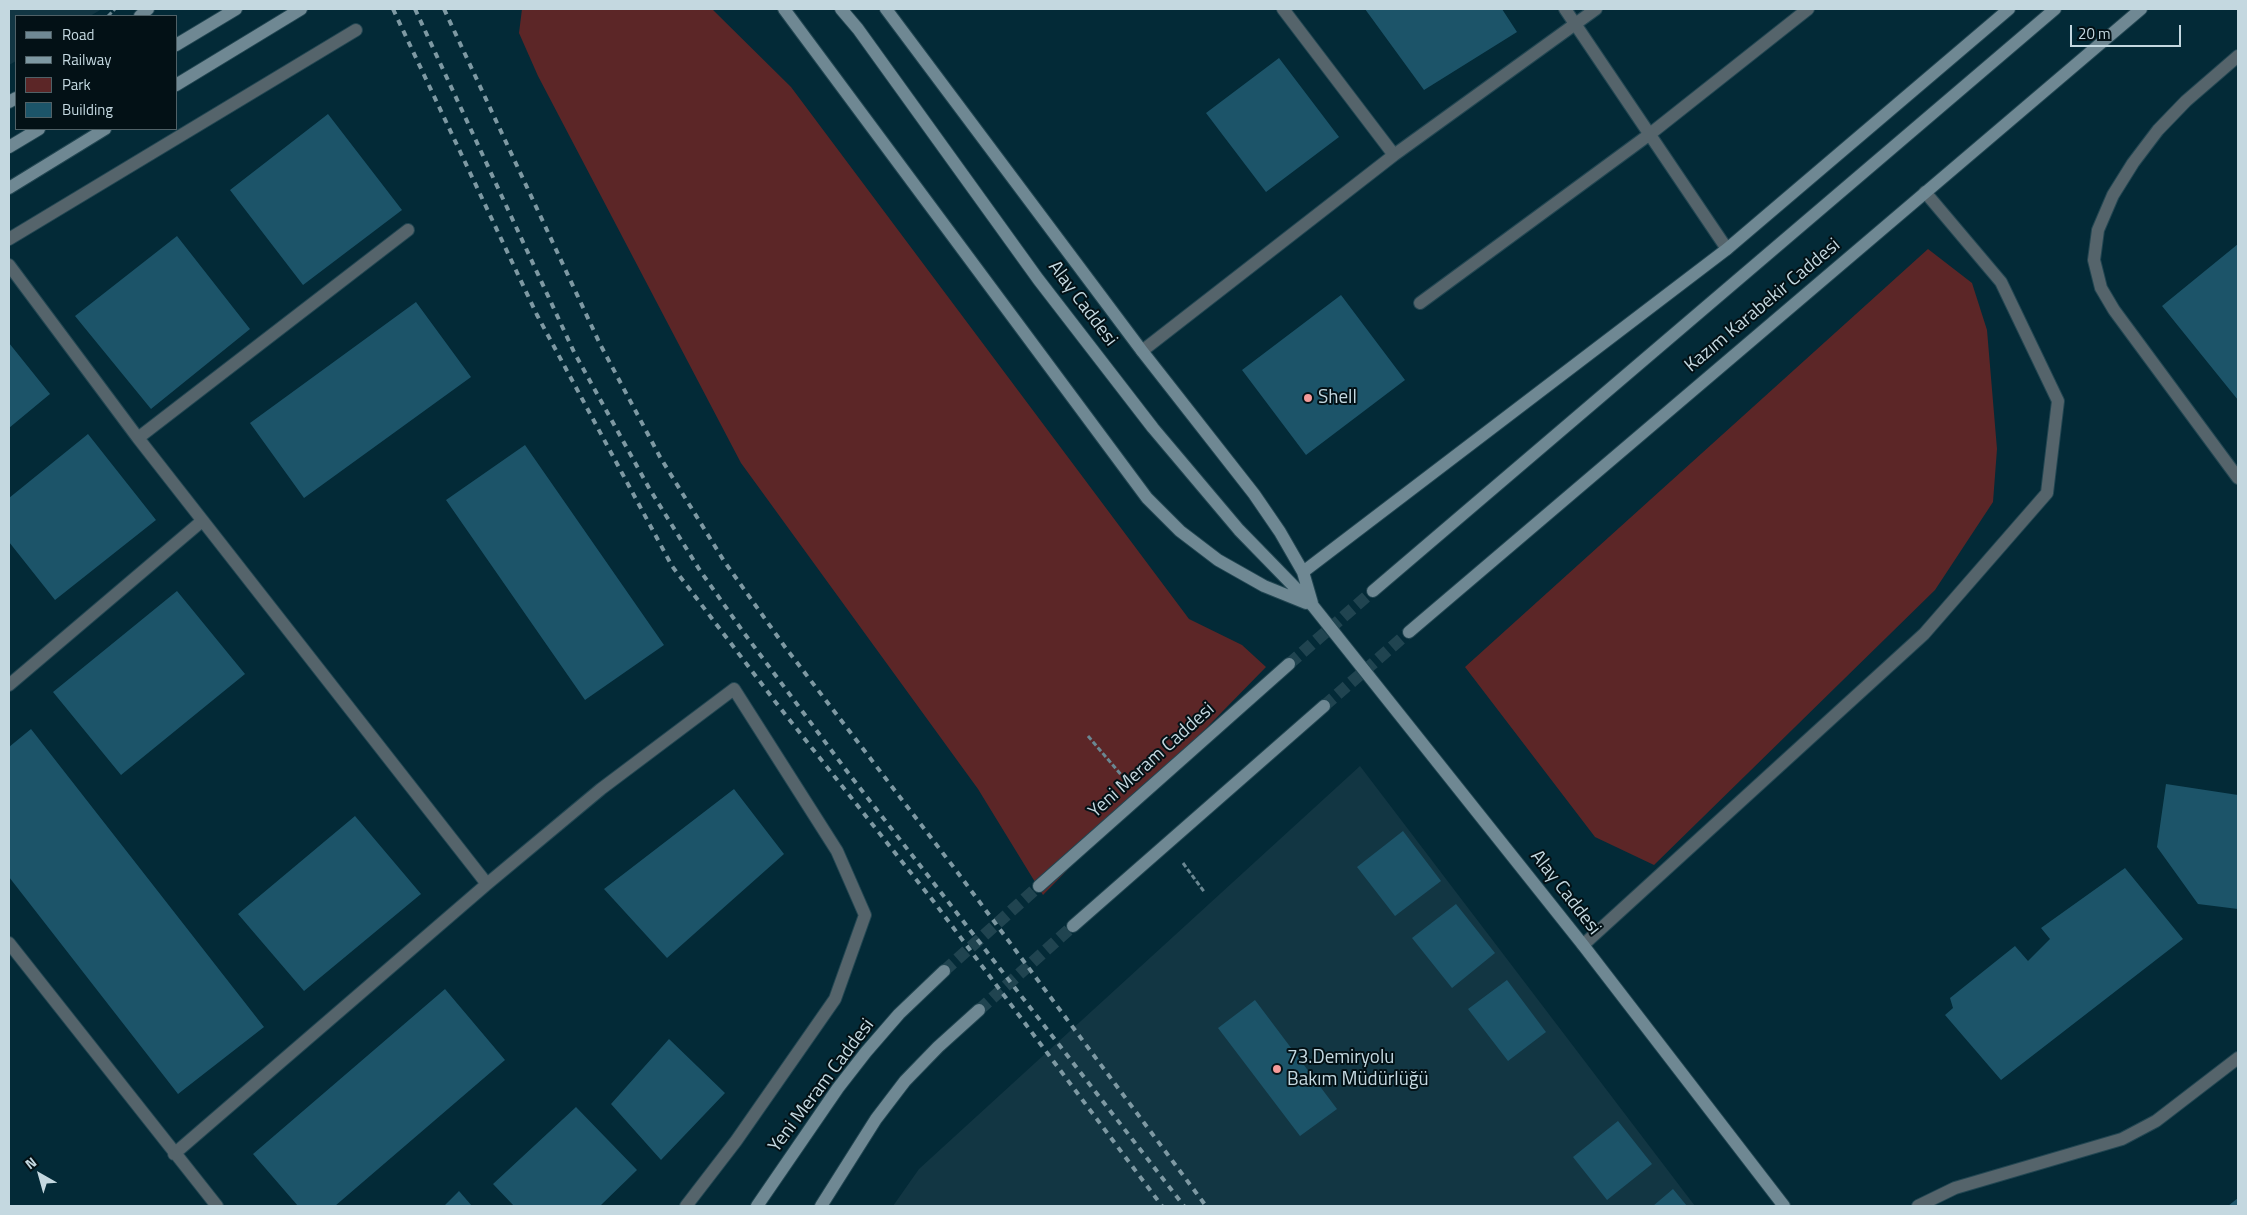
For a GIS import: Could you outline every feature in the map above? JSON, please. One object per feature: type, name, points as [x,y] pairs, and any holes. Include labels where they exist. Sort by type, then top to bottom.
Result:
[{"type":"main road","points":[[178,44],[236,9]]},
{"type":"main road","points":[[178,84],[301,9]]},
{"type":"main road","points":[[784,9],[1147,498],[1180,531],[1218,560],[1264,586],[1313,606]]},
{"type":"main road","name":"Alay Caddesi","points":[[841,9],[858,29],[1038,279],[1153,428],[1239,530],[1313,606],[1583,945],[1784,1206]]},
{"type":"main road","name":"Alay Caddesi","points":[[886,9],[1142,352],[1254,494],[1280,532],[1303,572],[1313,606]]},
{"type":"main road","points":[[1303,572],[1727,249],[2009,9]]},
{"type":"main road","name":"Kazım Karabekir Caddesi","points":[[1373,590],[2055,9]]},
{"type":"main road","name":"Kazım Karabekir Caddesi","points":[[1409,632],[2141,9]]},
{"type":"main road","points":[[9,147],[36,130]]},
{"type":"main road","points":[[9,188],[103,130]]},
{"type":"main road","name":"Yeni Meram Caddesi","points":[[1039,886],[1289,664]]},
{"type":"main road","points":[[1073,926],[1324,706]]},
{"type":"main road","name":"Yeni Meram Caddesi","points":[[758,1206],[838,1088],[866,1052],[900,1014],[944,971]]},
{"type":"main road","points":[[821,1206],[876,1118],[905,1081],[938,1047],[979,1010]]},
{"type":"street","points":[[1283,9],[1394,154]]},
{"type":"street","points":[[1566,9],[1727,249]]},
{"type":"street","points":[[1142,352],[1394,154],[1596,9]]},
{"type":"street","points":[[1420,303],[1650,134],[1808,9]]},
{"type":"street","points":[[9,238],[356,30]]},
{"type":"street","points":[[2238,56],[2186,101],[2158,130],[2133,163],[2113,195],[2098,230],[2094,260],[2101,288],[2114,310],[2238,478]]},
{"type":"street","points":[[1583,945],[1924,634],[2047,493],[2058,401],[2001,282],[1925,192]]},
{"type":"street","points":[[138,438],[408,230]]},
{"type":"street","points":[[9,265],[202,521],[487,884]]},
{"type":"street","points":[[9,685],[202,521]]},
{"type":"street","points":[[174,1154],[487,884],[601,789],[734,689],[836,851],[865,915],[836,999],[736,1141],[686,1206]]},
{"type":"street","points":[[9,943],[217,1206]]},
{"type":"street","points":[[1918,1206],[1955,1188],[1988,1177],[2122,1139],[2156,1121],[2238,1058]]},
{"type":"path","points":[[1088,736],[1128,783]]},
{"type":"path","points":[[1182,861],[1206,893]]},
{"type":"shaded area","points":[[9,9],[102,9],[92,15],[15,15],[15,62],[9,65]]},
{"type":"shaded area","points":[[1360,766],[1695,1206],[893,1206],[919,1169]]},
{"type":"green space","points":[[522,9],[712,9],[791,87],[1189,619],[1242,645],[1266,667],[1043,895],[978,789],[741,463],[538,76],[519,33]]},
{"type":"green space","points":[[1928,249],[1972,283],[1987,330],[1997,449],[1993,502],[1935,590],[1654,865],[1595,837],[1465,667]]},
{"type":"building","points":[[1365,9],[1502,9],[1517,32],[1424,90]]},
{"type":"building","points":[[1279,58],[1339,137],[1266,192],[1206,113]]},
{"type":"building","points":[[328,114],[402,210],[303,285],[230,190]]},
{"type":"building","points":[[177,236],[250,329],[151,409],[75,316]]},
{"type":"building","points":[[2238,244],[2238,400],[2162,306]]},
{"type":"building","points":[[1341,295],[1405,380],[1306,455],[1242,370]]},
{"type":"building","points":[[416,302],[471,377],[304,498],[250,423]]},
{"type":"building","points":[[9,343],[50,394],[9,428]]},
{"type":"building","points":[[88,434],[156,520],[55,600],[9,542],[9,498]]},
{"type":"building","points":[[525,445],[664,645],[585,700],[446,500]]},
{"type":"building","points":[[177,591],[245,674],[121,775],[53,692]]},
{"type":"building","points":[[31,729],[264,1027],[178,1094],[9,877],[9,747]]},
{"type":"building","points":[[2166,784],[2238,795],[2238,909],[2198,904],[2157,847]]},
{"type":"building","points":[[734,789],[784,854],[667,958],[604,889]]},
{"type":"building","points":[[355,816],[421,894],[304,991],[238,914]]},
{"type":"building","points":[[1403,831],[1441,881],[1395,916],[1357,867]]},
{"type":"building","points":[[2125,868],[2183,939],[2001,1080],[1945,1015],[1953,1008],[1950,998],[2015,946],[2028,961],[2050,939],[2041,928]]},
{"type":"building","points":[[1456,904],[1495,953],[1452,988],[1412,938]]},
{"type":"building","points":[[1507,980],[1546,1032],[1508,1061],[1468,1009]]},
{"type":"building","points":[[445,989],[505,1060],[335,1206],[298,1206],[253,1154]]},
{"type":"building","name":"73.Demiryolu Bakım Müdürlüğü","points":[[1255,1000],[1337,1109],[1300,1136],[1218,1028]]},
{"type":"building","points":[[669,1039],[725,1093],[661,1160],[611,1104]]},
{"type":"building","points":[[576,1107],[637,1170],[600,1206],[514,1206],[493,1184]]},
{"type":"building","points":[[1618,1121],[1652,1164],[1607,1200],[1573,1157]]},
{"type":"building","points":[[1673,1189],[1687,1206],[1653,1206]]},
{"type":"building","points":[[459,1191],[472,1206],[444,1206]]},
{"type":"building","points":[[2238,1198],[2238,1206],[2228,1206]]},
{"type":"tunnel","points":[[1289,664],[1373,591]]},
{"type":"tunnel","points":[[1324,706],[1409,632]]},
{"type":"tunnel","points":[[944,971],[1039,886]]},
{"type":"tunnel","points":[[979,1010],[1073,926]]},
{"type":"railway","points":[[393,9],[537,315],[672,566],[777,704],[934,902],[1162,1206]]},
{"type":"railway","points":[[415,9],[574,352],[649,488],[699,569],[846,770],[1184,1206]]},
{"type":"railway","points":[[444,9],[600,344],[660,457],[724,561],[785,647],[955,869],[1206,1206]]},
{"type":"place","name":"Shell","points":[[1308,398]]},
{"type":"place","name":"73.Demiryolu Bakım Müdürlüğü","points":[[1277,1069]]}]
